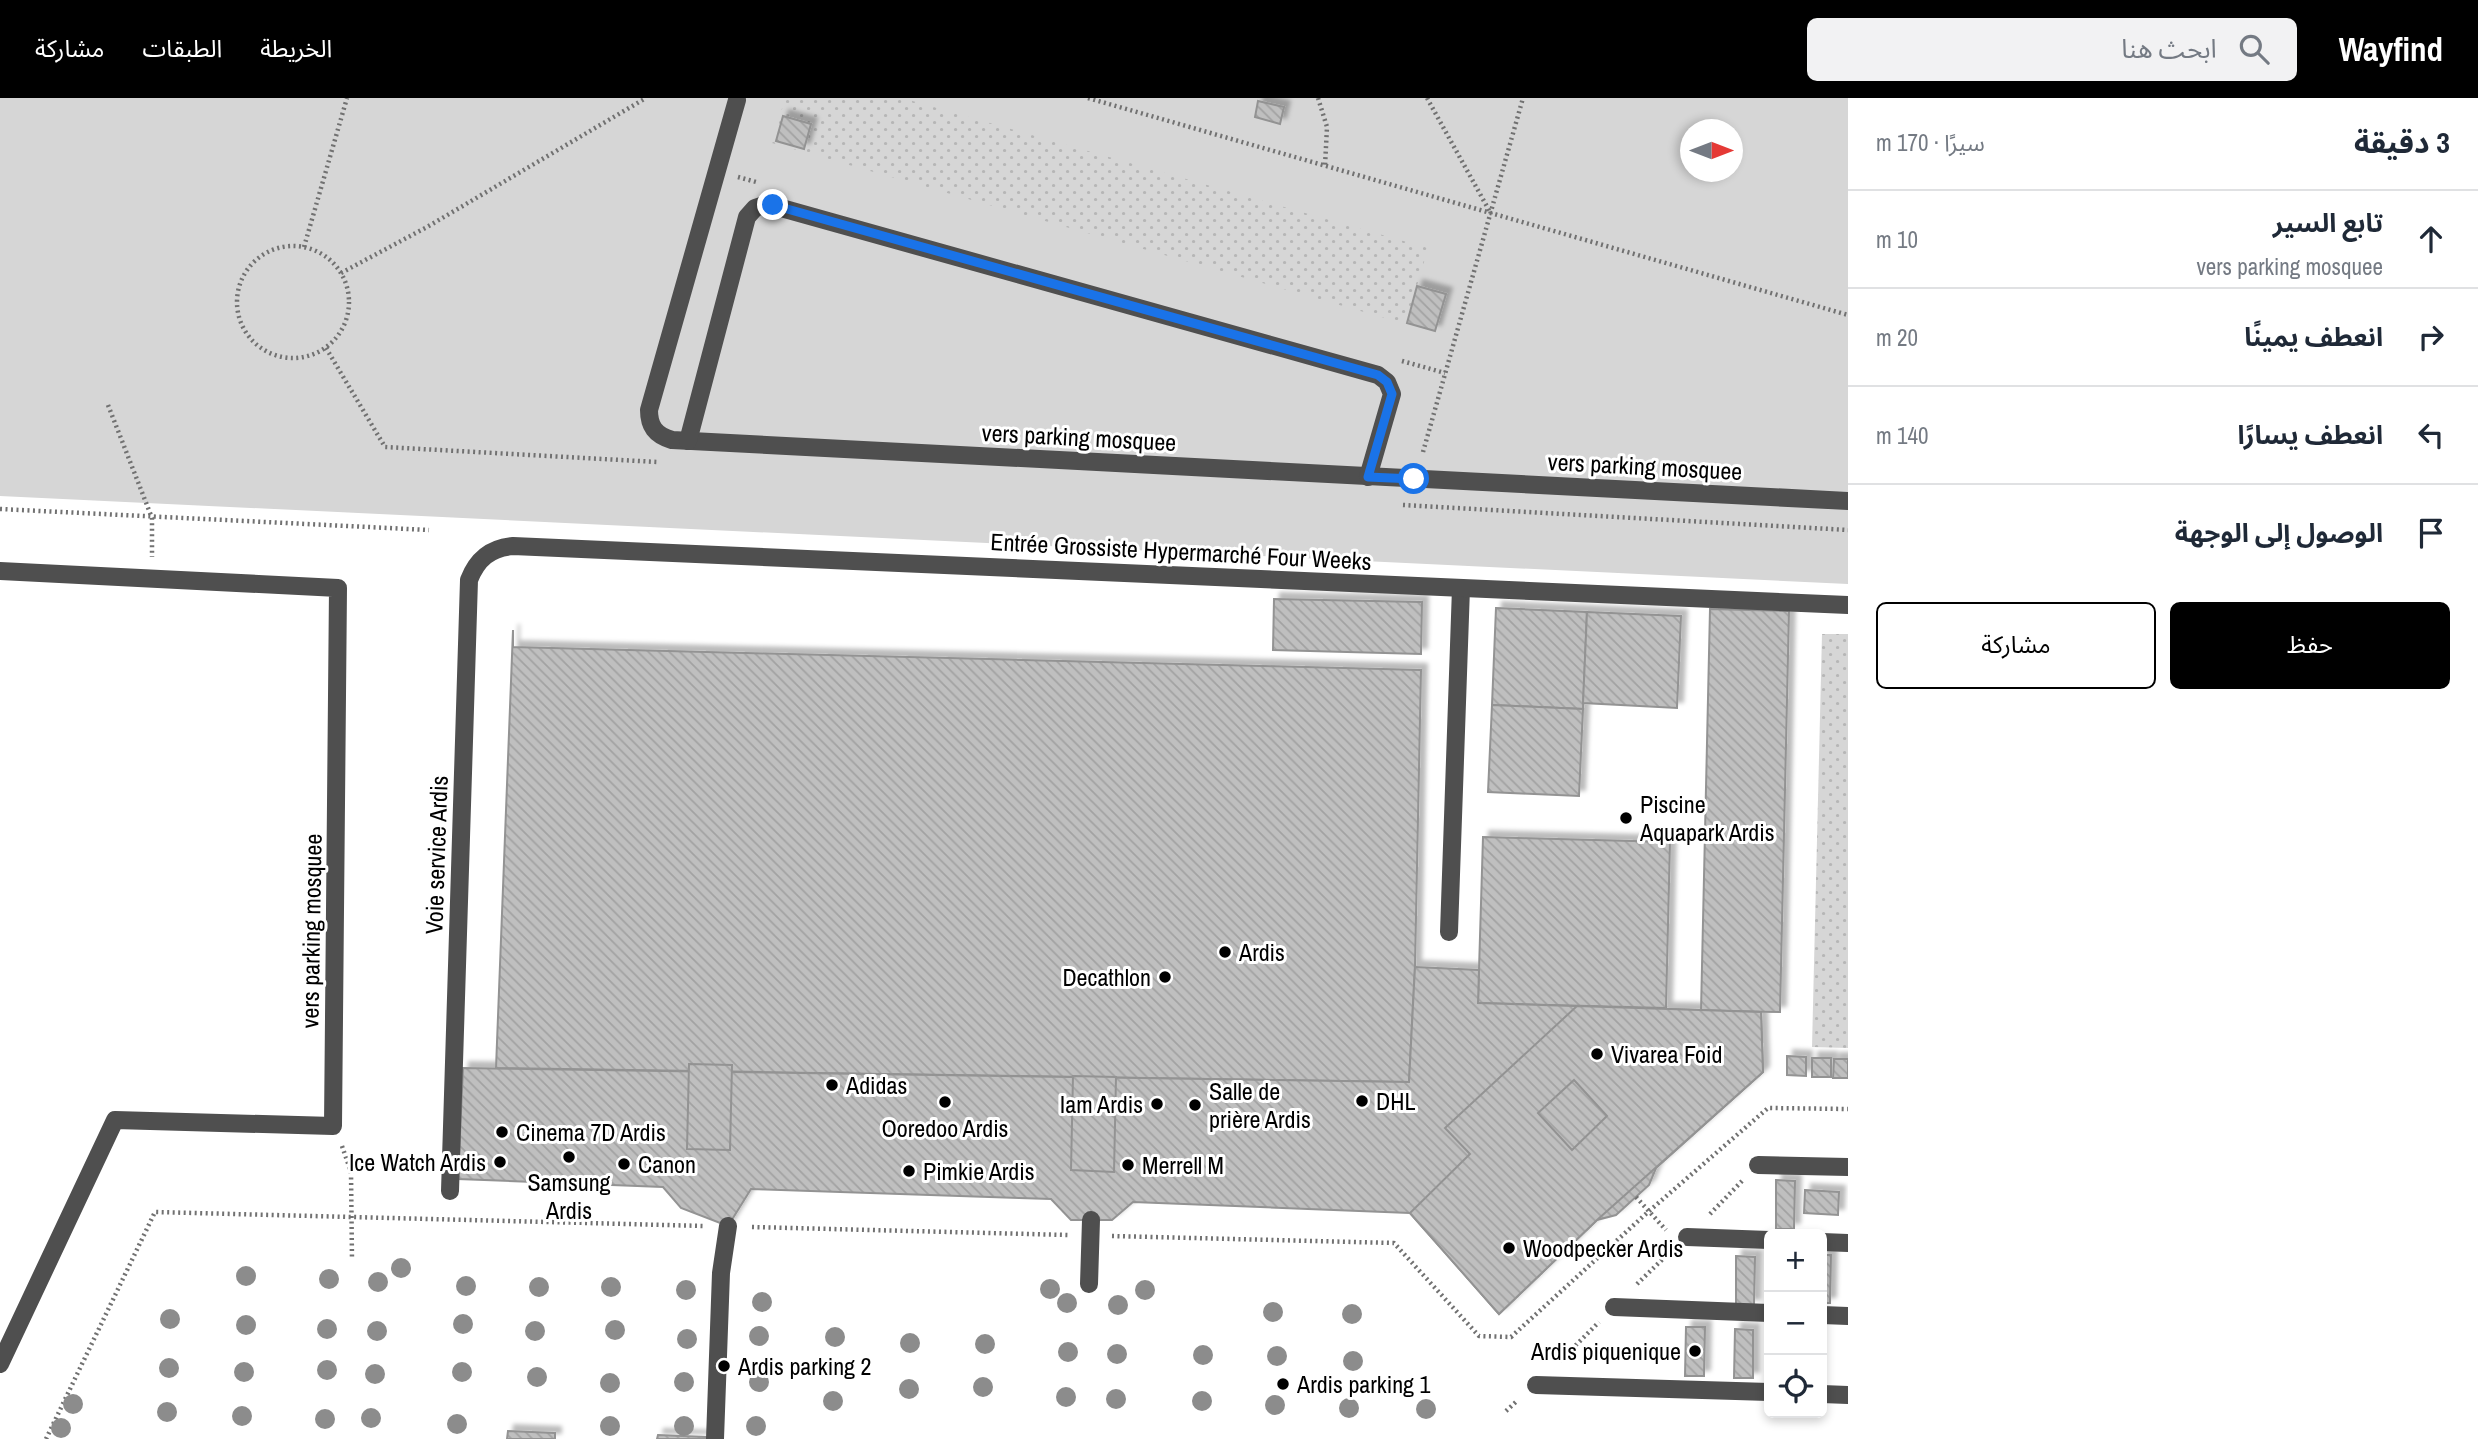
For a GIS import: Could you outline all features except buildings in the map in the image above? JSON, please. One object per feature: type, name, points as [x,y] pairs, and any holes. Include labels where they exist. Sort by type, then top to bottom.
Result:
[{"type":"street","name":"vers parking mosquee","points":[[737,100],[649,410],[649,421],[653,430],[661,437],[688,441],[1848,501]]},
{"type":"street","points":[[688,441],[747,217],[755,208],[767,204],[1378,375],[1387,382],[1392,394],[1368,477]]},
{"type":"street","name":"Entrée Grossiste Hypermarché Four Weeks","points":[[513,546],[1848,605]]},
{"type":"street","name":"Voie service Ardis","points":[[450,1191],[469,580],[473,568],[483,557],[492,551],[513,546]]},
{"type":"street","name":"vers parking mosquee","points":[[0,571],[338,588],[333,1126]]},
{"type":"street","points":[[1449,932],[1461,588]]},
{"type":"street","points":[[0,1364],[115,1120],[333,1126]]},
{"type":"street","points":[[1758,1165],[1848,1167]]},
{"type":"street","points":[[715,1439],[721,1273],[728,1226]]},
{"type":"street","points":[[1089,1284],[1090,1228]]},
{"type":"street","points":[[1680,1237],[1764,1240]]},
{"type":"street","points":[[1827,1242],[1848,1242]]},
{"type":"street","points":[[1614,1307],[1764,1313]]},
{"type":"street","points":[[1827,1315],[1848,1316]]},
{"type":"street","points":[[1536,1385],[1764,1392]]},
{"type":"street","points":[[1827,1394],[1848,1395]]},
{"type":"path","points":[[304,247],[347,98]]},
{"type":"path","points":[[341,273],[646,98]]},
{"type":"path","points":[[1088,98],[1848,315]]},
{"type":"path","points":[[1318,98],[1327,127],[1325,166]]},
{"type":"path","points":[[1427,98],[1491,213]]},
{"type":"path","points":[[1423,452],[1523,98]]},
{"type":"path","points":[[278,247],[304,247],[317,250],[333,261],[341,273],[349,296],[348,316],[340,334],[326,348],[309,356],[289,358],[270,354],[254,342],[242,326],[237,307],[239,287],[247,270],[260,256],[278,247]]},
{"type":"path","points":[[108,405],[152,518],[152,579]]},
{"type":"path","points":[[0,509],[429,530]]},
{"type":"path","points":[[46,1439],[155,1212],[728,1226],[1090,1228],[1394,1243],[1479,1336],[1511,1337],[1648,1212],[1768,1108],[1848,1109]]},
{"type":"path","points":[[333,1126],[351,1172],[352,1260]]},
{"type":"path","points":[[1636,1197],[1648,1212],[1680,1237]]},
{"type":"shaded area","points":[[0,98],[1848,98],[1848,584],[0,496]]},
{"type":"shaded area","points":[[785,98],[902,98],[1428,248],[1406,324],[772,143]]},
{"type":"shaded area","points":[[1822,634],[1848,634],[1848,1048],[1812,1047]]},
{"type":"place","name":"Piscine Aquapark Ardis","points":[[1626,818]]},
{"type":"place","name":"Ardis","points":[[1225,952]]},
{"type":"place","name":"Decathlon","points":[[1165,977]]},
{"type":"place","name":"Vivarea Foid","points":[[1597,1054]]},
{"type":"place","name":"Adidas","points":[[832,1085]]},
{"type":"place","name":"DHL","points":[[1362,1101]]},
{"type":"place","name":"Ooredoo Ardis","points":[[945,1102]]},
{"type":"place","name":"Iam Ardis","points":[[1157,1104]]},
{"type":"place","name":"Salle de prière Ardis","points":[[1195,1105]]},
{"type":"place","name":"Cinema 7D Ardis","points":[[502,1132]]},
{"type":"place","name":"Samsung Ardis","points":[[569,1157]]},
{"type":"place","name":"Ice Watch Ardis","points":[[500,1162]]},
{"type":"place","name":"Canon","points":[[624,1164]]},
{"type":"place","name":"Merrell M","points":[[1128,1165]]},
{"type":"place","name":"Pimkie Ardis","points":[[909,1171]]},
{"type":"place","name":"Woodpecker Ardis","points":[[1509,1248]]},
{"type":"place","name":"Ardis piquenique","points":[[1695,1351]]},
{"type":"place","name":"Ardis parking 2","points":[[724,1366]]},
{"type":"place","name":"Ardis parking 1","points":[[1283,1384]]},
{"type":"route","points":[[773,205],[1378,375],[1387,382],[1392,394],[1368,477],[1414,479]]}]
